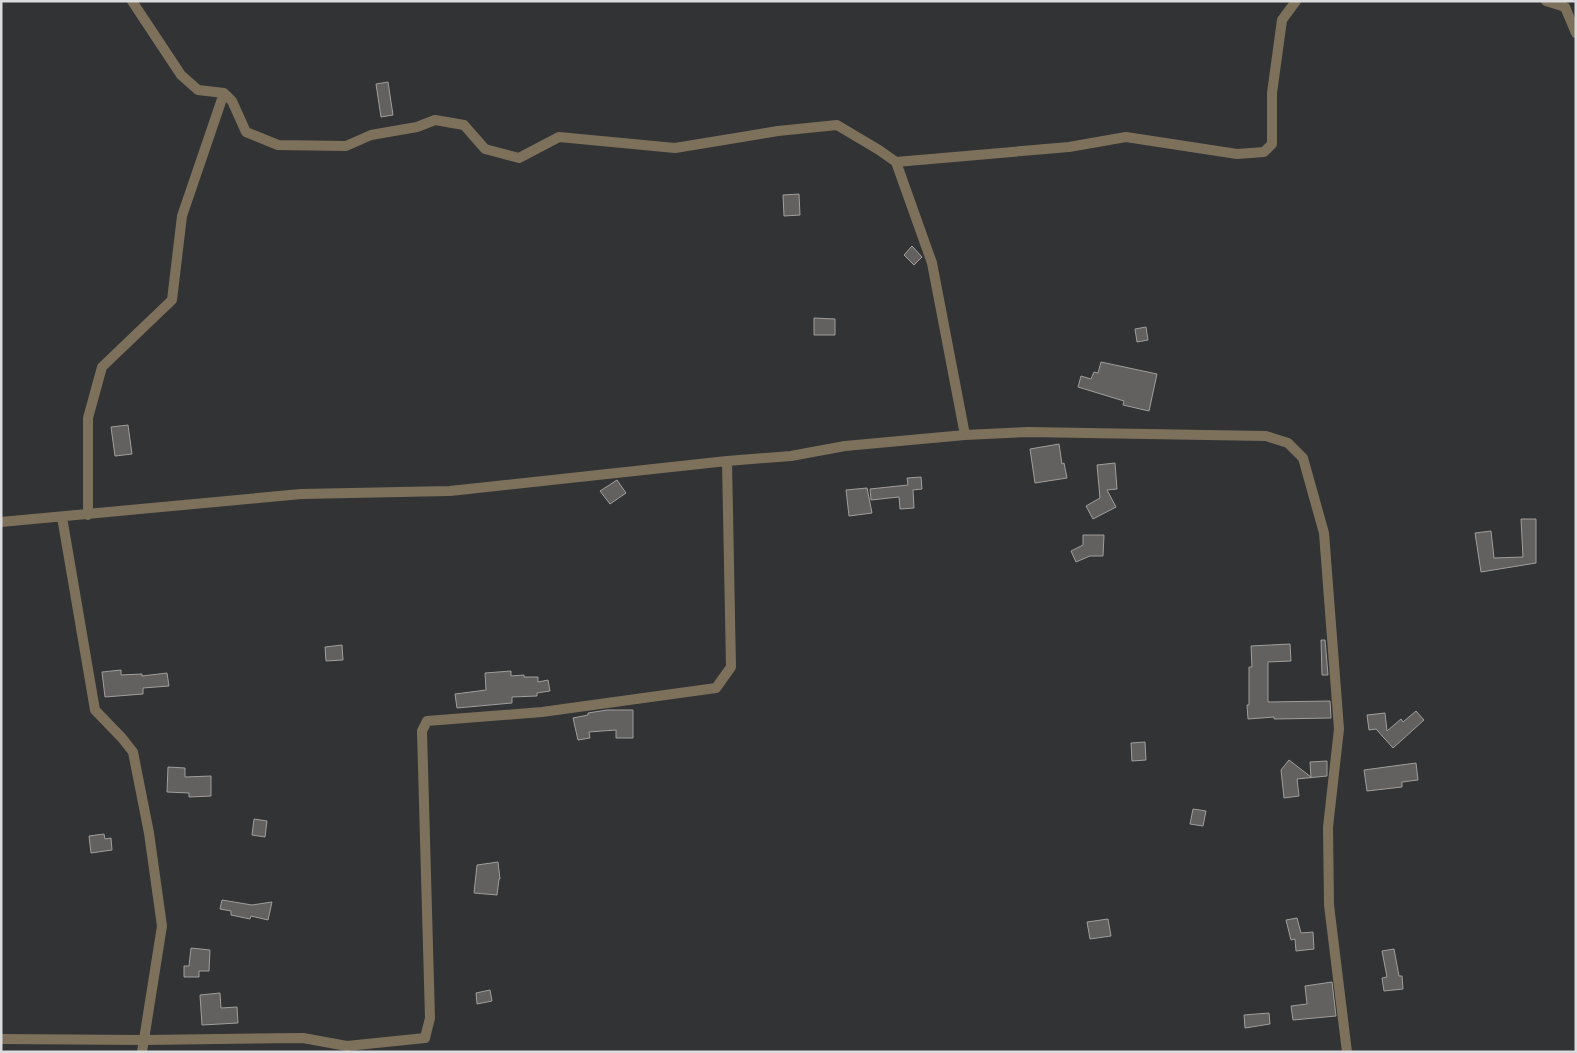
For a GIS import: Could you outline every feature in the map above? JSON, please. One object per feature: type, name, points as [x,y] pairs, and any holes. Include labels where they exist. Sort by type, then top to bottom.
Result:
[{"type":"street","points":[[132,1],[181,75],[198,90],[224,93],[232,101],[246,132],[278,145],[346,146],[371,134],[417,127],[435,120],[464,125],[485,149],[519,158],[559,137],[675,148],[778,131],[837,125],[896,162],[932,263],[965,435]]},
{"type":"street","points":[[896,162],[1069,146],[1126,138],[1237,154],[1264,152],[1272,144],[1272,93],[1282,20],[1296,1]]},
{"type":"street","points":[[1546,1],[1565,7],[1576,33]]},
{"type":"street","points":[[88,515],[88,418],[102,367],[172,300],[182,216],[224,93]]},
{"type":"street","points":[[1,522],[301,494],[450,491],[727,461],[791,456],[845,446],[965,435],[1028,432],[1266,436],[1288,443],[1303,458],[1324,533],[1339,729],[1328,827],[1329,886],[1347,1052]]},
{"type":"street","points":[[1,1039],[304,1038],[347,1046],[425,1038],[430,1018],[422,731],[424,726],[427,721],[542,712],[716,688],[731,667],[727,461]]},
{"type":"street","points":[[62,517],[95,710],[134,752],[149,833],[162,926],[142,1052]]},
{"type":"building","points":[[388,82],[393,115],[381,117],[376,84]]},
{"type":"building","points":[[799,194],[800,215],[784,216],[783,195]]},
{"type":"building","points":[[912,246],[922,257],[914,265],[904,255]]},
{"type":"building","points":[[814,318],[835,319],[835,335],[814,335]]},
{"type":"building","points":[[1146,327],[1148,340],[1137,342],[1135,329]]},
{"type":"building","points":[[1101,362],[1157,374],[1149,411],[1123,405],[1124,401],[1078,387],[1081,376],[1091,379],[1094,372],[1098,373]]},
{"type":"building","points":[[128,425],[132,454],[115,456],[111,427]]},
{"type":"building","points":[[1059,444],[1062,464],[1064,463],[1067,478],[1035,483],[1030,449]]},
{"type":"building","points":[[1115,463],[1117,489],[1107,490],[1116,507],[1093,519],[1086,506],[1100,498],[1097,465]]},
{"type":"building","points":[[921,477],[922,489],[913,490],[914,508],[900,509],[899,497],[871,500],[870,489],[908,485],[907,478]]},
{"type":"building","points":[[617,480],[626,493],[610,504],[600,491]]},
{"type":"building","points":[[867,488],[872,513],[849,516],[846,490]]},
{"type":"building","points":[[1521,519],[1536,519],[1536,563],[1481,572],[1475,533],[1491,531],[1494,558],[1523,557]]},
{"type":"building","points":[[1083,535],[1104,535],[1103,556],[1090,556],[1076,562],[1071,551],[1083,545]]},
{"type":"building","points":[[1321,640],[1325,640],[1328,675],[1322,675]]},
{"type":"building","points":[[1290,644],[1291,661],[1268,662],[1268,702],[1330,701],[1331,718],[1274,719],[1274,717],[1248,719],[1249,667],[1252,667],[1251,646]]},
{"type":"building","points":[[342,645],[343,660],[326,661],[325,647]]},
{"type":"building","points":[[121,670],[121,675],[142,674],[142,676],[167,673],[169,686],[143,688],[143,694],[105,697],[102,672]]},
{"type":"building","points":[[511,671],[511,676],[538,677],[538,682],[548,680],[550,691],[537,693],[537,696],[512,697],[512,703],[457,708],[455,694],[486,690],[485,673]]},
{"type":"building","points":[[607,710],[633,710],[633,738],[616,738],[616,730],[589,732],[590,738],[578,740],[573,718]]},
{"type":"building","points":[[1416,711],[1424,720],[1393,748],[1376,729],[1369,730],[1367,715],[1385,713],[1387,731],[1401,719],[1403,722]]},
{"type":"building","points":[[1145,742],[1146,760],[1132,761],[1131,743]]},
{"type":"building","points":[[1289,760],[1311,777],[1310,762],[1327,761],[1327,776],[1297,779],[1299,796],[1284,798],[1281,770]]},
{"type":"building","points":[[1416,763],[1418,780],[1402,782],[1402,787],[1367,791],[1364,770]]},
{"type":"building","points":[[168,767],[185,768],[185,777],[211,776],[211,796],[189,797],[189,793],[167,792]]},
{"type":"building","points":[[1193,809],[1206,811],[1203,826],[1190,824]]},
{"type":"building","points":[[254,819],[267,821],[265,837],[252,835]]},
{"type":"building","points":[[104,834],[105,839],[111,838],[112,850],[91,853],[89,836]]},
{"type":"building","points":[[498,862],[500,879],[497,895],[474,893],[477,865]]},
{"type":"building","points":[[222,900],[252,905],[272,902],[268,920],[251,916],[250,919],[231,915],[231,911],[220,909]]},
{"type":"building","points":[[1297,918],[1301,933],[1313,932],[1314,949],[1296,951],[1295,939],[1291,940],[1286,920]]},
{"type":"building","points":[[1108,919],[1111,936],[1090,939],[1087,922]]},
{"type":"building","points":[[191,948],[210,950],[209,971],[199,971],[199,977],[184,977],[184,966],[189,966]]},
{"type":"building","points":[[1394,949],[1399,976],[1402,976],[1403,989],[1384,991],[1382,978],[1387,977],[1382,951]]},
{"type":"building","points":[[1332,982],[1336,1016],[1293,1020],[1291,1006],[1307,1004],[1305,986]]},
{"type":"building","points":[[490,990],[492,1001],[477,1004],[476,993]]},
{"type":"building","points":[[220,993],[221,1008],[237,1007],[238,1023],[202,1025],[200,995]]},
{"type":"building","points":[[1269,1013],[1270,1024],[1245,1028],[1244,1015]]}]
